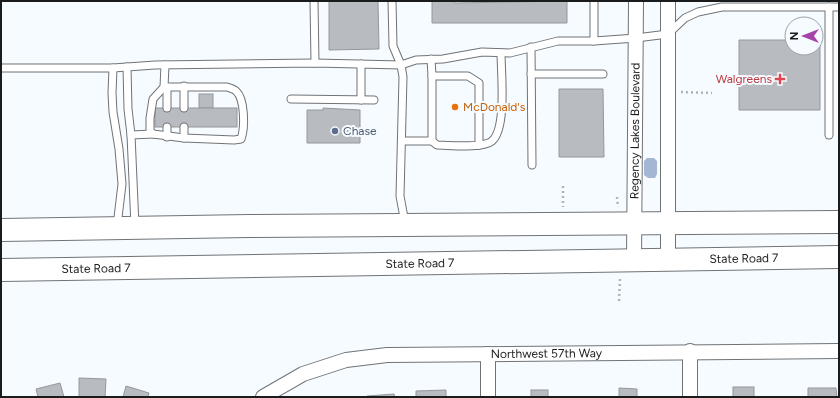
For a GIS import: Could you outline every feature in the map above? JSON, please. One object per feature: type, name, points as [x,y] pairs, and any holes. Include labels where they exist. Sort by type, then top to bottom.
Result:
[{"type":"main road","points":[[1,230],[839,222]]},
{"type":"main road","name":"State Road 7","points":[[1,270],[839,257]]},
{"type":"street","name":"Regency Lakes Boulevard","points":[[634,261],[636,1]]},
{"type":"street","points":[[668,1],[668,260]]},
{"type":"street","points":[[690,351],[690,397]]},
{"type":"street","name":"Northwest 57th Way","points":[[263,397],[303,374],[346,360],[387,355],[690,351],[839,351]]},
{"type":"street","points":[[488,354],[488,397]]},
{"type":"lane","points":[[314,1],[314,63]]},
{"type":"lane","points":[[392,1],[393,46],[401,64],[403,76],[400,196],[405,225]]},
{"type":"lane","points":[[594,1],[594,41]]},
{"type":"lane","points":[[1,68],[113,68],[165,65],[314,63],[401,64],[416,60],[482,52],[520,52],[531,47],[558,41],[594,41],[668,34],[685,18],[722,4],[839,7]]},
{"type":"lane","points":[[829,7],[829,136]]},
{"type":"lane","points":[[531,47],[532,165]]},
{"type":"lane","points":[[402,141],[432,141],[437,145],[478,145],[491,141],[497,134],[502,112],[501,52]]},
{"type":"lane","points":[[431,59],[432,141]]},
{"type":"lane","points":[[361,64],[361,100]]},
{"type":"lane","points":[[165,65],[167,108]]},
{"type":"lane","points":[[126,228],[131,135],[128,109],[127,67]]},
{"type":"lane","points":[[113,68],[113,112],[119,149],[126,228]]},
{"type":"lane","points":[[531,74],[604,74]]},
{"type":"lane","points":[[432,76],[468,76],[479,83],[478,145]]},
{"type":"lane","points":[[184,86],[184,108]]},
{"type":"lane","points":[[131,135],[153,134],[167,137],[234,140],[240,138],[244,132],[243,111],[240,97],[236,90],[227,87],[166,87],[154,99],[150,118],[150,131],[153,134]]},
{"type":"lane","points":[[291,100],[374,100]]},
{"type":"lane","points":[[167,127],[167,137]]},
{"type":"lane","points":[[184,127],[184,138]]},
{"type":"path","points":[[668,92],[712,93]]},
{"type":"water","points":[[647,158],[654,158],[657,161],[657,174],[655,178],[648,178],[644,175],[644,161]]},
{"type":"building","points":[[329,1],[378,1],[379,49],[329,50]]},
{"type":"building","points":[[432,1],[454,1],[454,3],[567,1],[567,23],[432,23]]},
{"type":"building","name":"Walgreens","points":[[739,40],[784,40],[784,56],[820,56],[820,110],[739,110]]},
{"type":"building","points":[[559,89],[603,89],[604,157],[559,157]]},
{"type":"building","points":[[199,94],[213,94],[213,108],[199,108]]},
{"type":"building","points":[[155,108],[237,108],[237,127],[155,127]]},
{"type":"building","points":[[323,108],[360,110],[360,143],[307,143],[307,110],[323,110]]},
{"type":"building","points":[[79,378],[106,379],[105,397],[79,397]]},
{"type":"building","points":[[60,383],[64,397],[38,397],[36,389]]},
{"type":"building","points":[[126,386],[149,393],[148,397],[123,397]]},
{"type":"building","points":[[733,387],[754,387],[754,397],[733,397]]},
{"type":"building","points":[[619,388],[637,389],[637,397],[619,397]]},
{"type":"building","points":[[808,388],[836,388],[837,397],[808,397]]},
{"type":"building","points":[[446,390],[446,397],[416,397],[416,391]]},
{"type":"building","points":[[531,390],[548,390],[548,397],[531,397]]},
{"type":"building","points":[[394,394],[395,397],[367,397],[367,396]]},
{"type":"place","name":"Walgreens","points":[[780,79]]},
{"type":"place","name":"McDonald's","points":[[455,107]]},
{"type":"place","name":"Chase","points":[[335,131]]}]
